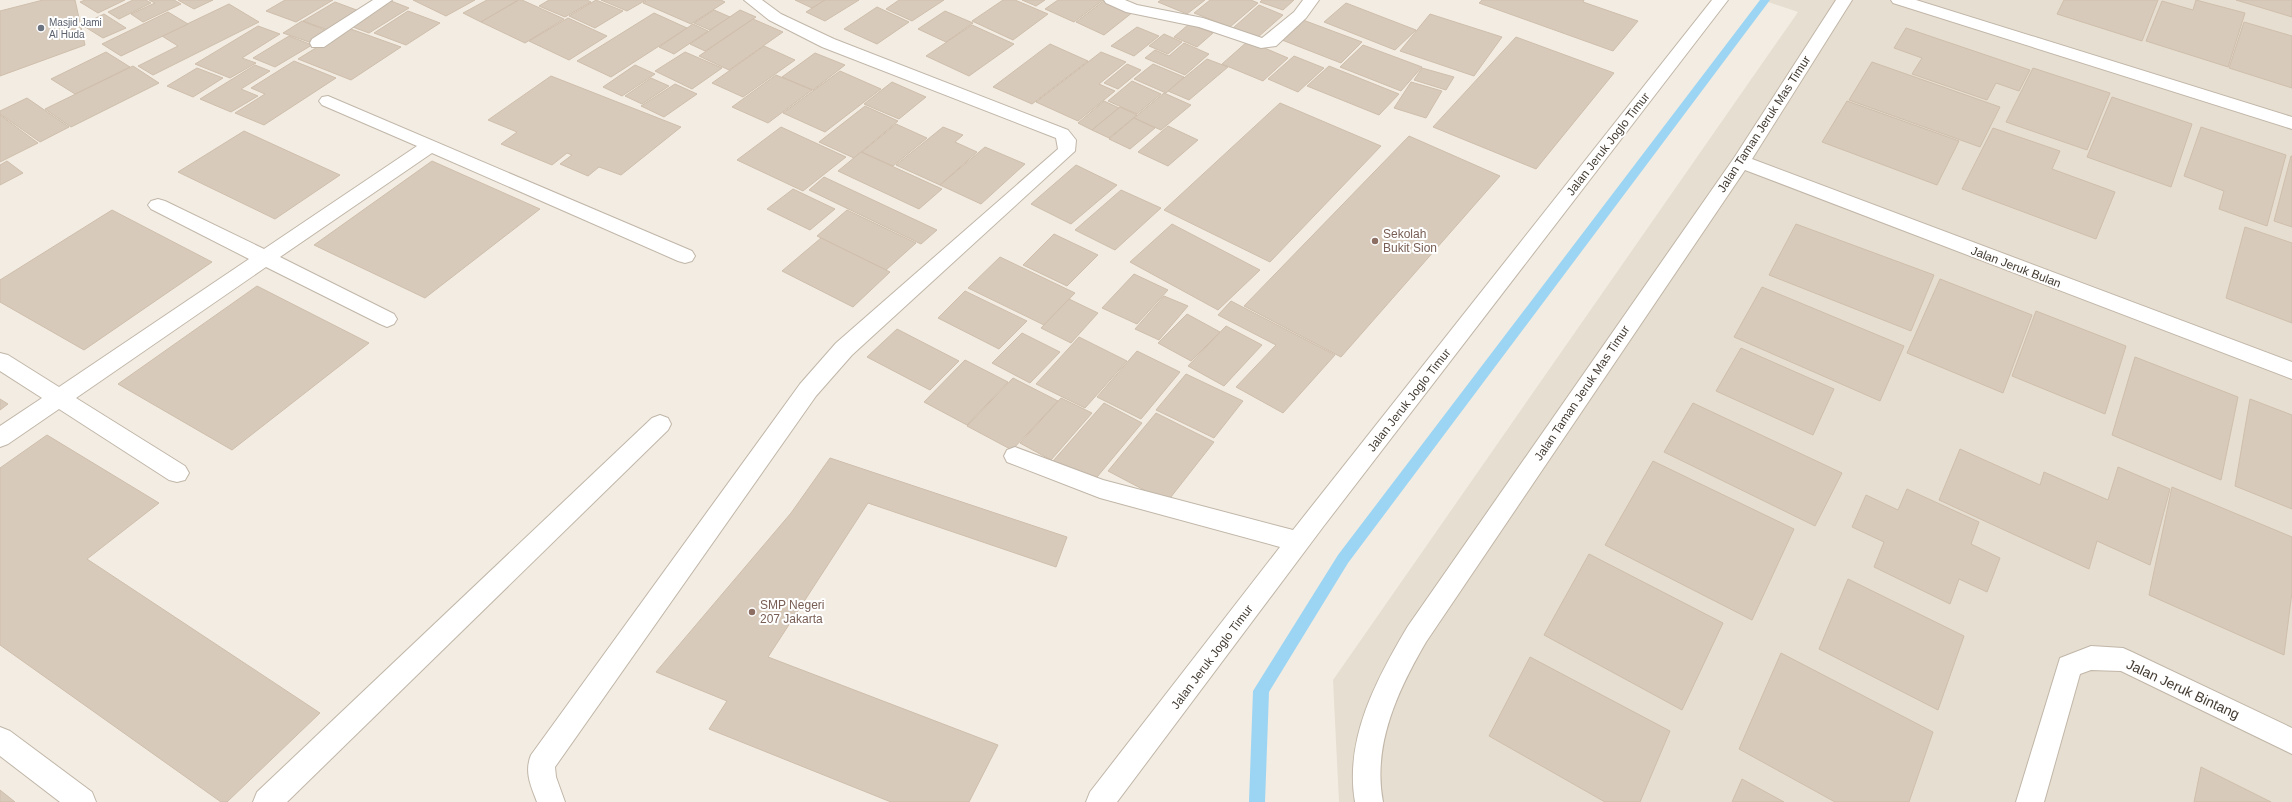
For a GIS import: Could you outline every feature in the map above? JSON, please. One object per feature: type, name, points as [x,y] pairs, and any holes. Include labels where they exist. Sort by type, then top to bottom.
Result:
[{"type":"street","points":[[318,43],[384,0]]},
{"type":"street","points":[[550,802],[542,777],[541,764],[808,390],[844,349],[1066,151],[1068,145],[1067,139],[1062,134],[798,29],[752,0]]},
{"type":"street","points":[[1112,0],[1132,9],[1203,23],[1260,43],[1270,42],[1300,15],[1311,0]]},
{"type":"street","name":"Jalan Jeruk Joglo Timur","points":[[1100,802],[1720,0]]},
{"type":"street","name":"Jalan Taman Jeruk Mas Timur","points":[[1369,802],[1366,791],[1369,746],[1385,692],[1417,634],[1741,162],[1844,0]]},
{"type":"street","points":[[1900,0],[2292,123]]},
{"type":"street","points":[[328,100],[685,256]]},
{"type":"street","points":[[0,438],[58,397],[264,260],[431,145]]},
{"type":"street","name":"Jalan Jeruk Bulan","points":[[1741,162],[2292,371]]},
{"type":"street","points":[[158,205],[264,260],[387,319]]},
{"type":"street","points":[[0,361],[177,473]]},
{"type":"street","points":[[267,802],[660,424]]},
{"type":"street","points":[[1015,456],[1100,490],[1300,542]]},
{"type":"street","name":"Jalan Jeruk Bintang","points":[[2030,802],[2069,666],[2091,658],[2123,660],[2292,741]]},
{"type":"street","points":[[0,740],[82,802]]},
{"type":"shaded area","points":[[1762,0],[2292,0],[2292,802],[1339,802],[1333,680],[1798,12]]},
{"type":"building","name":"Masjid Jami Al Huda","points":[[43,0],[75,0],[85,45],[0,76],[0,11]]},
{"type":"building","points":[[85,0],[125,0],[98,13],[80,2]]},
{"type":"building","points":[[133,0],[146,0],[151,3],[119,19],[108,12]]},
{"type":"building","points":[[149,0],[174,0],[181,4],[143,22],[131,14],[155,3]]},
{"type":"building","points":[[178,0],[213,0],[194,9]]},
{"type":"building","points":[[285,0],[333,0],[296,22],[266,11]]},
{"type":"building","points":[[413,0],[475,0],[446,16]]},
{"type":"building","points":[[487,0],[518,0],[481,22],[463,13]]},
{"type":"building","points":[[519,0],[564,19],[525,43],[481,22]]},
{"type":"building","points":[[549,0],[587,0],[591,2],[565,17],[539,6]]},
{"type":"building","points":[[596,0],[623,11],[595,28],[569,16]]},
{"type":"building","points":[[601,0],[646,0],[627,11]]},
{"type":"building","points":[[648,0],[721,0],[725,2],[691,24],[643,3]]},
{"type":"building","points":[[795,0],[825,0],[812,8]]},
{"type":"building","points":[[825,0],[859,0],[825,21],[806,12]]},
{"type":"building","points":[[899,0],[944,0],[912,21],[886,9]]},
{"type":"building","points":[[1003,0],[1015,0],[1048,14],[1013,40],[972,21]]},
{"type":"building","points":[[1022,0],[1045,0],[1036,6]]},
{"type":"building","points":[[1058,0],[1103,0],[1074,22],[1045,9]]},
{"type":"building","points":[[1105,0],[1133,12],[1104,35],[1076,22]]},
{"type":"building","points":[[1161,0],[1205,0],[1187,14],[1158,2]]},
{"type":"building","points":[[1210,0],[1251,0],[1258,3],[1230,27],[1194,13]]},
{"type":"building","points":[[1262,0],[1294,0],[1283,10],[1260,2]]},
{"type":"building","points":[[1482,0],[1584,0],[1583,2],[1638,21],[1613,51],[1479,3]]},
{"type":"building","points":[[2064,0],[2158,0],[2142,41],[2057,14]]},
{"type":"building","points":[[2196,0],[2245,13],[2228,67],[2146,41],[2162,1],[2193,10]]},
{"type":"building","points":[[2236,0],[2292,0],[2292,17]]},
{"type":"building","points":[[391,1],[409,8],[369,33],[350,26]]},
{"type":"building","points":[[335,2],[362,12],[331,31],[303,21]]},
{"type":"building","points":[[1346,3],[1416,30],[1395,50],[1324,22]]},
{"type":"building","points":[[229,4],[259,22],[153,75],[138,66],[178,46],[162,36]]},
{"type":"building","points":[[1259,5],[1283,15],[1257,38],[1233,28]]},
{"type":"building","points":[[877,7],[909,22],[877,44],[844,29]]},
{"type":"building","points":[[714,10],[730,17],[710,30],[694,23]]},
{"type":"building","points":[[740,10],[756,17],[705,51],[690,44]]},
{"type":"building","points":[[408,11],[440,23],[406,45],[374,33]]},
{"type":"building","points":[[945,11],[973,23],[946,42],[918,29]]},
{"type":"building","points":[[168,12],[188,24],[121,56],[102,44]]},
{"type":"building","points":[[654,13],[687,28],[611,77],[577,61]]},
{"type":"building","points":[[104,14],[126,28],[103,38],[82,25]]},
{"type":"building","points":[[1430,14],[1502,37],[1474,76],[1400,51]]},
{"type":"building","points":[[568,18],[607,36],[569,60],[529,41]]},
{"type":"building","points":[[753,19],[783,32],[729,70],[699,56]]},
{"type":"building","points":[[1303,20],[1362,42],[1341,63],[1282,40]]},
{"type":"building","points":[[302,21],[330,32],[312,43],[283,33]]},
{"type":"building","points":[[2244,22],[2292,36],[2292,88],[2229,68]]},
{"type":"building","points":[[693,24],[708,31],[674,54],[659,47]]},
{"type":"building","points":[[1189,24],[1213,33],[1197,47],[1174,37]]},
{"type":"building","points":[[972,25],[1014,44],[969,76],[926,56]]},
{"type":"building","points":[[258,26],[280,34],[242,58],[256,63],[230,78],[195,64]]},
{"type":"building","points":[[1137,27],[1159,36],[1134,56],[1111,46]]},
{"type":"building","points":[[348,28],[401,47],[351,80],[298,59]]},
{"type":"building","points":[[1906,28],[2030,70],[2019,91],[1996,83],[1987,100],[1912,74],[1922,58],[1894,48]]},
{"type":"building","points":[[1164,34],[1182,42],[1168,54],[1149,46]]},
{"type":"building","points":[[289,36],[312,45],[275,67],[253,58]]},
{"type":"building","points":[[1516,37],[1614,73],[1536,169],[1433,127]]},
{"type":"building","points":[[1248,41],[1288,58],[1263,81],[1222,64]]},
{"type":"building","points":[[1184,43],[1209,54],[1185,75],[1145,58],[1155,50],[1169,56]]},
{"type":"building","points":[[1050,44],[1088,61],[1032,104],[993,87]]},
{"type":"building","points":[[1363,45],[1422,67],[1401,91],[1340,67]]},
{"type":"building","points":[[764,46],[795,60],[743,97],[712,83]]},
{"type":"building","points":[[106,52],[130,67],[75,94],[51,79]]},
{"type":"building","points":[[685,52],[722,68],[692,89],[655,71]]},
{"type":"building","points":[[1101,52],[1126,62],[1099,84],[1115,91],[1078,121],[1036,102]]},
{"type":"building","points":[[815,53],[845,65],[813,90],[782,77]]},
{"type":"building","points":[[1294,56],[1324,68],[1298,92],[1268,79]]},
{"type":"building","points":[[1207,59],[1228,67],[1189,100],[1168,91]]},
{"type":"building","points":[[294,61],[336,78],[264,125],[235,113],[265,94],[251,88]]},
{"type":"building","points":[[1872,62],[2000,107],[1980,147],[1849,100]]},
{"type":"building","points":[[1127,64],[1141,70],[1118,89],[1104,83]]},
{"type":"building","points":[[1153,64],[1184,77],[1166,93],[1134,79]]},
{"type":"building","points":[[255,65],[270,71],[241,89],[258,96],[231,112],[200,99]]},
{"type":"building","points":[[635,65],[655,74],[622,96],[603,87]]},
{"type":"building","points":[[133,66],[159,83],[71,127],[45,109]]},
{"type":"building","points":[[1329,66],[1399,94],[1379,115],[1307,86]]},
{"type":"building","points":[[197,68],[223,78],[193,97],[167,86]]},
{"type":"building","points":[[1422,68],[1454,77],[1446,90],[1414,80]]},
{"type":"building","points":[[2033,68],[2110,93],[2087,150],[2006,122]]},
{"type":"building","points":[[840,71],[881,89],[825,132],[783,113]]},
{"type":"building","points":[[776,75],[812,90],[768,123],[732,107]]},
{"type":"building","points":[[551,76],[681,127],[621,175],[599,167],[588,176],[560,164],[572,155],[567,153],[552,165],[501,144],[517,132],[488,120]]},
{"type":"building","points":[[651,78],[669,86],[642,104],[625,96]]},
{"type":"building","points":[[1132,81],[1161,94],[1137,114],[1108,101]]},
{"type":"building","points":[[892,82],[926,97],[899,119],[864,104]]},
{"type":"building","points":[[1411,82],[1442,91],[1426,118],[1394,108]]},
{"type":"building","points":[[675,84],[697,94],[664,117],[641,106]]},
{"type":"building","points":[[1164,93],[1191,105],[1161,130],[1134,118]]},
{"type":"building","points":[[2112,97],[2192,124],[2171,187],[2087,157]]},
{"type":"building","points":[[27,98],[69,127],[40,142],[0,114],[0,111]]},
{"type":"building","points":[[1104,101],[1119,108],[1092,130],[1078,123]]},
{"type":"building","points":[[1847,101],[1959,141],[1937,185],[1822,142]]},
{"type":"building","points":[[1280,103],[1381,146],[1270,262],[1164,210]]},
{"type":"building","points":[[865,106],[898,121],[854,158],[819,142]]},
{"type":"building","points":[[1120,107],[1137,115],[1109,138],[1092,130]]},
{"type":"building","points":[[0,115],[38,143],[0,162]]},
{"type":"building","points":[[1134,118],[1155,128],[1130,149],[1109,139]]},
{"type":"building","points":[[896,124],[927,138],[893,166],[862,152]]},
{"type":"building","points":[[1168,126],[1198,140],[1168,166],[1138,152]]},
{"type":"building","points":[[781,127],[846,157],[803,191],[737,160]]},
{"type":"building","points":[[943,127],[963,135],[955,142],[977,152],[940,185],[896,165]]},
{"type":"building","points":[[2201,127],[2286,155],[2267,226],[2219,209],[2224,191],[2184,176]]},
{"type":"building","points":[[1993,128],[2060,151],[2052,169],[2115,192],[2096,239],[1962,189]]},
{"type":"building","points":[[244,131],[340,175],[275,219],[178,172]]},
{"type":"building","name":"Sekolah Bukit Sion","points":[[1409,136],[1500,176],[1341,357],[1244,306]]},
{"type":"building","points":[[985,147],[1025,164],[981,204],[940,185]]},
{"type":"building","points":[[861,152],[942,189],[919,209],[838,171]]},
{"type":"building","points":[[2292,156],[2292,227],[2274,221]]},
{"type":"building","points":[[7,161],[23,173],[0,185],[0,165]]},
{"type":"building","points":[[432,161],[540,209],[425,298],[314,245]]},
{"type":"building","points":[[1076,165],[1117,185],[1071,224],[1031,204]]},
{"type":"building","points":[[824,177],[937,230],[921,244],[809,190]]},
{"type":"building","points":[[793,189],[835,209],[810,230],[767,209]]},
{"type":"building","points":[[1121,190],[1161,208],[1115,250],[1075,230]]},
{"type":"building","points":[[112,210],[212,262],[84,350],[0,302],[0,280]]},
{"type":"building","points":[[847,210],[916,243],[886,270],[817,236]]},
{"type":"building","points":[[1172,224],[1260,270],[1218,310],[1130,262]]},
{"type":"building","points":[[1796,224],[1934,275],[1911,331],[1769,275]]},
{"type":"building","points":[[2245,227],[2292,243],[2292,323],[2226,298]]},
{"type":"building","points":[[1054,234],[1098,255],[1067,286],[1023,265]]},
{"type":"building","points":[[821,238],[890,272],[853,307],[782,271]]},
{"type":"building","points":[[1000,257],[1075,293],[1044,325],[968,288]]},
{"type":"building","points":[[1134,274],[1168,290],[1137,324],[1102,308]]},
{"type":"building","points":[[1940,279],[2032,315],[2003,393],[1907,353]]},
{"type":"building","points":[[257,286],[369,343],[232,450],[118,384]]},
{"type":"building","points":[[1762,287],[1904,346],[1880,401],[1734,337]]},
{"type":"building","points":[[965,291],[1027,321],[999,349],[938,318]]},
{"type":"building","points":[[1164,296],[1188,306],[1159,340],[1135,329]]},
{"type":"building","points":[[1069,299],[1098,313],[1071,343],[1041,328]]},
{"type":"building","points":[[1231,301],[1335,355],[1283,413],[1236,387],[1276,345],[1218,315]]},
{"type":"building","points":[[2036,311],[2126,346],[2105,414],[2012,376]]},
{"type":"building","points":[[1187,314],[1220,332],[1191,361],[1158,343]]},
{"type":"building","points":[[1226,326],[1262,345],[1224,386],[1188,366]]},
{"type":"building","points":[[897,329],[959,361],[930,390],[867,357]]},
{"type":"building","points":[[1022,333],[1060,352],[1030,383],[992,363]]},
{"type":"building","points":[[1079,337],[1127,361],[1085,408],[1036,384]]},
{"type":"building","points":[[1741,348],[1834,389],[1813,435],[1716,391]]},
{"type":"building","points":[[1137,351],[1180,372],[1141,419],[1097,397]]},
{"type":"building","points":[[2135,357],[2238,397],[2221,480],[2112,435]]},
{"type":"building","points":[[965,360],[1008,382],[967,425],[924,402]]},
{"type":"building","points":[[1186,374],[1243,401],[1214,438],[1156,410]]},
{"type":"building","points":[[1013,378],[1058,401],[1012,450],[967,426]]},
{"type":"building","points":[[1061,398],[1092,413],[1051,460],[1020,443]]},
{"type":"building","points":[[0,399],[8,404],[0,410]]},
{"type":"building","points":[[2250,399],[2292,415],[2292,509],[2235,486]]},
{"type":"building","points":[[1104,403],[1142,423],[1092,483],[1053,461]]},
{"type":"building","points":[[1693,403],[1842,473],[1815,526],[1664,452]]},
{"type":"building","points":[[1156,413],[1214,442],[1167,502],[1108,471]]},
{"type":"building","points":[[47,435],[159,503],[87,559],[320,713],[227,802],[221,802],[0,645],[0,468]]},
{"type":"building","points":[[1960,449],[2040,485],[2044,472],[2108,500],[2118,467],[2170,489],[2150,565],[2097,541],[2089,569],[1939,500]]},
{"type":"building","name":"SMP Negeri 207 Jakarta","points":[[830,458],[1067,537],[1056,567],[868,503],[768,657],[998,745],[969,802],[891,802],[709,729],[727,701],[656,672],[791,513]]},
{"type":"building","points":[[1653,461],[1794,529],[1752,620],[1605,545]]},
{"type":"building","points":[[2172,487],[2292,537],[2292,592],[2284,655],[2149,595]]},
{"type":"building","points":[[1907,489],[1979,522],[1971,544],[2000,558],[1987,592],[1959,579],[1950,604],[1874,567],[1884,542],[1852,527],[1866,495],[1898,510]]},
{"type":"building","points":[[1589,554],[1723,623],[1682,710],[1544,635]]},
{"type":"building","points":[[1848,579],[1964,636],[1938,710],[1819,649]]},
{"type":"building","points":[[1781,653],[1933,732],[1909,802],[1835,802],[1739,749]]},
{"type":"building","points":[[1530,657],[1670,731],[1640,802],[1605,802],[1489,736]]},
{"type":"building","points":[[2201,767],[2271,802],[2194,802]]},
{"type":"building","points":[[1742,779],[1784,802],[1732,802]]},
{"type":"building","points":[[0,790],[15,802],[0,802]]},
{"type":"waterway","points":[[1257,802],[1261,691],[1343,559],[1765,0]]},
{"type":"place","name":"Masjid Jami Al Huda","points":[[41,28]]},
{"type":"place","name":"Sekolah Bukit Sion","points":[[1375,241]]},
{"type":"place","name":"SMP Negeri 207 Jakarta","points":[[752,612]]}]
